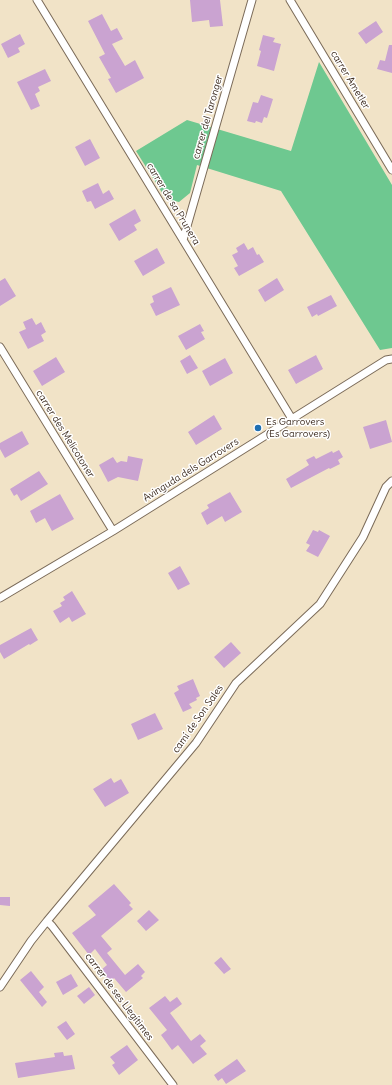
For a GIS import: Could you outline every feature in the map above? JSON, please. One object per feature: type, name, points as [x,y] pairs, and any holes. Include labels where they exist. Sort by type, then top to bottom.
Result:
[{"type":"street","name":"carrer de sa Prunera","points":[[38,0],[292,419]]},
{"type":"street","name":"carrer del Taronger","points":[[183,240],[252,0]]},
{"type":"street","name":"carrer Ametler","points":[[290,0],[392,170]]},
{"type":"street","name":"carrer des Melicotoner","points":[[0,347],[113,531]]},
{"type":"street","name":"Avinguda dels Garrovers","points":[[0,598],[113,531],[386,360],[392,359]]},
{"type":"street","name":"camí de Son Sales","points":[[0,987],[31,941],[47,921],[196,744],[236,683],[320,604],[363,537],[386,487],[392,482]]},
{"type":"street","name":"carrer de ses Llegítimes","points":[[47,921],[173,1085]]},
{"type":"green space","points":[[319,62],[392,185],[392,348],[380,350],[281,191],[197,165],[190,193],[179,202],[166,199],[136,151],[187,120],[291,151]]},
{"type":"building","points":[[190,0],[220,0],[223,26],[210,27],[209,20],[192,22]]},
{"type":"building","points":[[102,14],[111,31],[117,28],[123,39],[112,44],[125,66],[135,60],[144,78],[116,93],[108,79],[111,78],[99,57],[105,54],[88,21]]},
{"type":"building","points":[[376,21],[383,32],[366,44],[358,33]]},
{"type":"building","points":[[20,34],[25,44],[18,48],[20,52],[8,58],[1,44]]},
{"type":"building","points":[[263,35],[275,38],[273,42],[281,44],[274,71],[257,66]]},
{"type":"building","points":[[389,45],[392,45],[392,73],[377,69],[380,60],[385,61]]},
{"type":"building","points":[[45,69],[51,81],[38,87],[40,91],[35,94],[40,106],[31,110],[17,82]]},
{"type":"building","points":[[261,95],[273,99],[267,118],[264,117],[262,123],[247,121],[253,102],[258,103]]},
{"type":"building","points":[[90,139],[100,158],[85,166],[75,147]]},
{"type":"building","points":[[98,183],[103,194],[109,190],[114,199],[95,209],[91,201],[87,202],[82,191]]},
{"type":"building","points":[[135,209],[141,221],[134,225],[137,230],[119,241],[109,224]]},
{"type":"building","points":[[244,243],[248,250],[253,247],[257,255],[259,254],[264,262],[239,276],[234,268],[238,266],[232,255],[238,252],[236,248]]},
{"type":"building","points":[[157,248],[165,263],[143,276],[134,261]]},
{"type":"building","points":[[5,278],[16,296],[0,306],[0,281]]},
{"type":"building","points":[[277,278],[284,290],[265,302],[258,290]]},
{"type":"building","points":[[171,287],[180,305],[156,316],[150,304],[154,302],[152,296]]},
{"type":"building","points":[[331,295],[337,306],[318,316],[317,314],[312,317],[307,307]]},
{"type":"building","points":[[32,318],[36,325],[41,322],[46,332],[41,335],[44,341],[28,349],[19,332],[26,329],[23,322]]},
{"type":"building","points":[[200,324],[204,331],[201,332],[205,339],[186,350],[178,336]]},
{"type":"building","points":[[190,355],[198,368],[187,374],[180,361]]},
{"type":"building","points":[[316,355],[323,369],[296,384],[288,370]]},
{"type":"building","points":[[56,357],[65,372],[42,386],[33,371]]},
{"type":"building","points":[[225,358],[233,373],[210,386],[202,371]]},
{"type":"building","points":[[214,415],[222,429],[196,445],[188,432]]},
{"type":"building","points":[[386,420],[392,442],[370,449],[363,427]]},
{"type":"building","points":[[22,431],[29,444],[5,458],[0,449],[0,443]]},
{"type":"building","points":[[339,450],[343,457],[338,460],[340,464],[330,469],[329,468],[291,488],[286,479],[309,465],[306,460],[314,456],[316,459],[332,451],[333,453]]},
{"type":"building","points":[[128,456],[143,459],[138,481],[118,477],[108,482],[99,465],[113,457],[117,463],[121,461],[127,462]]},
{"type":"building","points":[[39,471],[48,484],[21,501],[17,494],[14,496],[10,489]]},
{"type":"building","points":[[230,492],[242,512],[225,522],[222,516],[207,525],[201,513],[209,508],[207,505]]},
{"type":"building","points":[[60,494],[74,519],[52,531],[45,518],[36,523],[30,511]]},
{"type":"building","points":[[313,530],[318,532],[319,530],[330,536],[318,557],[306,551],[310,545],[306,543]]},
{"type":"building","points":[[180,566],[190,584],[178,590],[168,573]]},
{"type":"building","points":[[72,591],[86,614],[72,622],[69,617],[60,623],[53,611],[62,606],[60,603],[65,600],[63,597]]},
{"type":"building","points":[[31,628],[38,640],[4,659],[0,652],[0,645]]},
{"type":"building","points":[[231,642],[241,653],[224,668],[214,657]]},
{"type":"building","points":[[193,679],[200,696],[196,698],[197,700],[189,704],[192,708],[183,712],[174,693],[179,690],[177,686]]},
{"type":"building","points":[[155,713],[163,729],[138,740],[131,724]]},
{"type":"building","points":[[111,778],[114,783],[121,779],[129,793],[105,807],[93,789]]},
{"type":"building","points":[[114,884],[131,903],[129,905],[133,909],[101,936],[112,949],[107,953],[125,975],[138,964],[145,972],[141,976],[143,978],[126,992],[114,978],[110,982],[101,970],[107,965],[95,949],[89,955],[72,933],[96,915],[88,906]]},
{"type":"building","points":[[0,897],[10,897],[10,906],[0,905]]},
{"type":"building","points":[[149,910],[159,920],[146,931],[137,921]]},
{"type":"building","points":[[221,957],[231,969],[224,974],[214,963]]},
{"type":"building","points":[[31,971],[44,987],[39,992],[47,1002],[42,1007],[20,980]]},
{"type":"building","points":[[71,974],[78,986],[63,995],[56,982]]},
{"type":"building","points":[[89,987],[95,995],[84,1004],[77,996]]},
{"type":"building","points":[[165,996],[170,1002],[177,997],[182,1004],[170,1013],[191,1041],[200,1034],[206,1041],[200,1046],[207,1054],[193,1064],[178,1045],[172,1050],[161,1035],[167,1030],[149,1008]]},
{"type":"building","points":[[66,1021],[75,1034],[67,1040],[57,1027]]},
{"type":"building","points":[[127,1045],[138,1060],[119,1075],[112,1065],[115,1063],[110,1057]]},
{"type":"building","points":[[63,1052],[64,1056],[72,1055],[75,1069],[18,1078],[15,1063],[55,1057],[54,1053]]},
{"type":"building","points":[[237,1059],[246,1071],[226,1084],[222,1078],[218,1081],[214,1075]]},
{"type":"place","name":"Es Garrovers (Es Garrovers)","points":[[258,428]]}]
